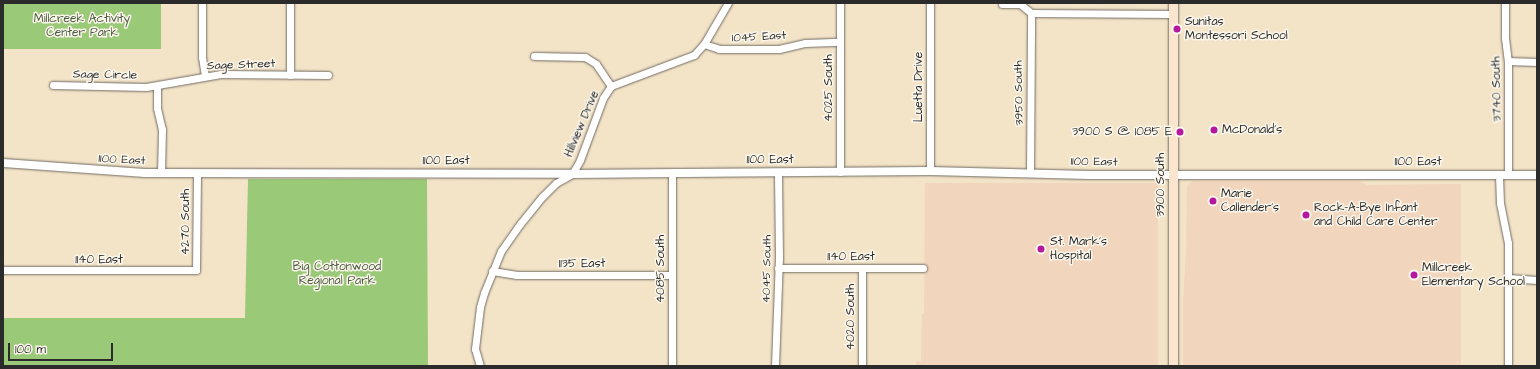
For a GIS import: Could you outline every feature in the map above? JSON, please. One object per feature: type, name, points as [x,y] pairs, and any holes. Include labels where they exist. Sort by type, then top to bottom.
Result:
[{"type":"main road","name":"3900 South","points":[[1173,3],[1173,366]]},
{"type":"street","points":[[202,3],[202,57],[205,76]]},
{"type":"street","points":[[290,3],[290,75]]},
{"type":"street","name":"Hillview Drive","points":[[478,363],[475,350],[480,307],[492,271],[501,252],[520,224],[556,183],[572,174],[580,160],[603,98],[611,86],[622,80],[694,55],[704,44],[728,3]]},
{"type":"street","name":"4025 South","points":[[840,3],[840,172]]},
{"type":"street","name":"Luetta Drive","points":[[930,3],[930,171]]},
{"type":"street","name":"3740 South","points":[[1504,3],[1505,38],[1508,61],[1508,175]]},
{"type":"street","points":[[1002,4],[1020,4],[1031,13],[1173,14]]},
{"type":"street","name":"3950 South","points":[[1030,173],[1031,13]]},
{"type":"street","name":"1045 East","points":[[704,44],[719,50],[779,49],[805,43],[840,42]]},
{"type":"street","points":[[534,56],[585,57],[596,64],[611,86]]},
{"type":"street","points":[[1508,61],[1537,62]]},
{"type":"street","name":"Sage Street","points":[[156,86],[221,74],[328,75]]},
{"type":"street","name":"Sage Circle","points":[[53,85],[156,86]]},
{"type":"street","points":[[156,86],[157,108],[162,129],[161,173]]},
{"type":"street","name":"1100 East","points":[[3,163],[48,165],[111,172],[161,173],[572,174],[930,171],[1173,175],[1537,175]]},
{"type":"street","name":"4085 South","points":[[672,172],[672,366]]},
{"type":"street","name":"4045 South","points":[[775,366],[778,268],[778,172]]},
{"type":"street","name":"4270 South","points":[[196,270],[197,173]]},
{"type":"street","points":[[1499,175],[1500,203],[1508,243],[1508,366]]},
{"type":"street","name":"1140 East","points":[[778,268],[923,268]]},
{"type":"street","name":"4020 South","points":[[862,268],[862,366]]},
{"type":"street","name":"1140 East","points":[[3,270],[196,270]]},
{"type":"street","name":"1135 East","points":[[492,271],[516,275],[672,275]]},
{"type":"street","points":[[1508,278],[1537,280]]},
{"type":"shaded area","points":[[1192,181],[1360,181],[1367,185],[1461,184],[1461,366],[1183,366],[1183,301],[1186,252],[1187,186]]},
{"type":"shaded area","name":"St. Mark's Hospital","points":[[925,183],[1158,183],[1158,366],[916,366],[916,361],[921,361],[922,314],[924,314]]},
{"type":"green space","name":"Millcreek Activity Center Park","points":[[3,3],[161,3],[161,49],[3,49]]},
{"type":"green space","name":"Big Cottonwood Regional Park","points":[[248,179],[427,179],[428,366],[3,366],[3,318],[245,318]]},
{"type":"place","name":"Sunitas Montessori School","points":[[1177,29]]},
{"type":"place","name":"McDonald's","points":[[1214,130]]},
{"type":"place","name":"3900 S @ 1085 E","points":[[1180,132]]},
{"type":"place","name":"Marie Callender's","points":[[1213,201]]},
{"type":"place","name":"Rock-A-Bye Infant and Child Care Center","points":[[1306,215]]},
{"type":"place","name":"St. Mark's Hospital","points":[[1041,249]]},
{"type":"place","name":"Millcreek Elementary School","points":[[1414,275]]}]
